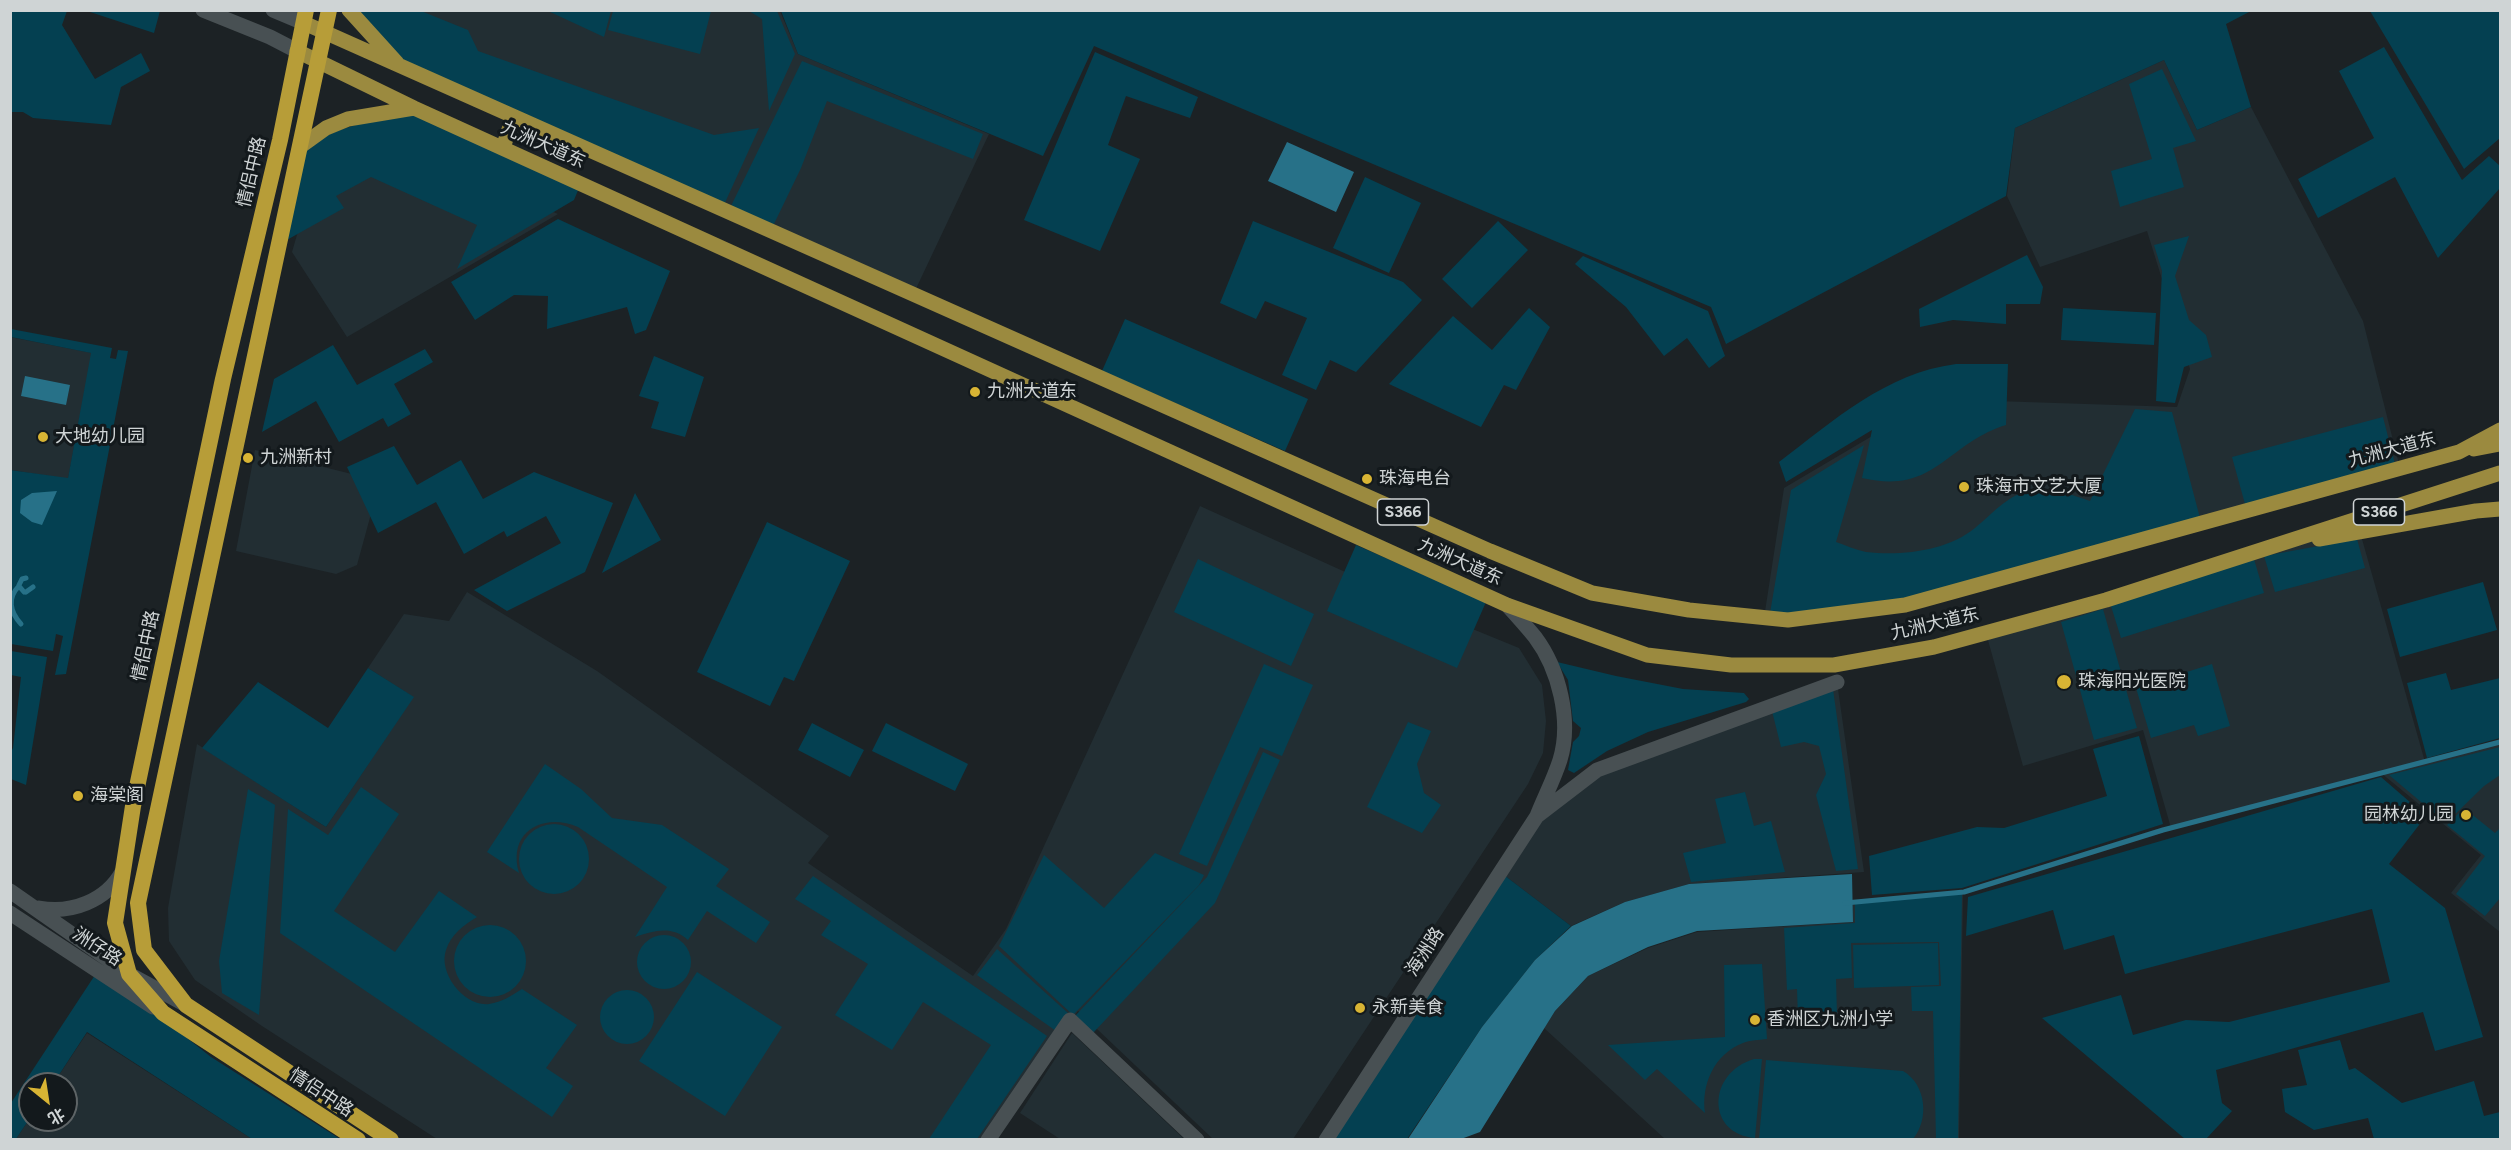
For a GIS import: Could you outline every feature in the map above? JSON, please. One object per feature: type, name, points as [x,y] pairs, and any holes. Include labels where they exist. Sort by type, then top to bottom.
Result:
[{"type":"highway","name":"情侣中路","points":[[329,10],[138,903],[144,950],[186,1005],[391,1140]]},
{"type":"highway","name":"情侣中路","points":[[305,17],[280,140],[218,401],[133,806],[115,923],[129,974],[163,1013],[358,1140]]},
{"type":"main road","points":[[349,10],[401,68]]},
{"type":"main road","name":"九洲大道东","points":[[305,17],[325,33],[401,68],[1490,551],[1592,593],[1689,610],[1788,620],[1905,605],[2459,452],[2500,430]]},
{"type":"main road","name":"九洲大道东","points":[[297,51],[414,108],[1508,605],[1647,655],[1731,665],[1834,665],[1934,647],[2106,600],[2500,473]]},
{"type":"main road","points":[[301,146],[326,128],[348,118],[414,108]]},
{"type":"main road","points":[[503,148],[513,117]]},
{"type":"main road","points":[[2459,452],[2500,444]]},
{"type":"main road","points":[[2257,550],[2476,511],[2500,509]]},
{"type":"street","points":[[203,10],[270,37],[297,51]]},
{"type":"street","points":[[273,10],[305,17]]},
{"type":"street","points":[[1508,605],[1536,638],[1549,660],[1562,704],[1565,732],[1560,760],[1537,816]]},
{"type":"street","points":[[1537,816],[1597,770],[1837,682]]},
{"type":"street","name":"海洲路","points":[[1326,1140],[1537,816]]},
{"type":"street","points":[[34,906],[53,910],[82,906],[111,888],[122,872]]},
{"type":"street","name":"洲仔路","points":[[10,891],[129,974],[186,1005]]},
{"type":"street","name":"洲仔路","points":[[10,913],[163,1013]]},
{"type":"street","points":[[988,1140],[1070,1020],[1197,1140]]},
{"type":"shaded area","points":[[613,10],[711,11],[700,54],[608,30]]},
{"type":"shaded area","points":[[10,11],[67,11],[62,25],[95,79],[141,53],[150,71],[121,87],[111,125],[33,118],[23,112],[11,112]]},
{"type":"shaded area","points":[[87,11],[160,11],[154,33]]},
{"type":"shaded area","points":[[349,11],[780,11],[798,54],[989,134],[913,295],[401,67]]},
{"type":"shaded area","points":[[355,11],[421,11],[468,30],[478,51],[714,135],[759,128],[723,207],[404,64]]},
{"type":"shaded area","points":[[548,11],[611,11],[604,37]]},
{"type":"shaded area","points":[[749,11],[777,11],[795,54],[769,111],[762,19]]},
{"type":"shaded area","points":[[781,11],[2251,11],[2226,24],[2251,107],[2197,130],[2164,60],[2015,128],[2006,196],[1726,344],[1711,307],[1094,46],[1043,156],[798,54]]},
{"type":"shaded area","points":[[2370,11],[2500,11],[2500,138],[2464,169]]},
{"type":"shaded area","points":[[2384,47],[2462,180],[2489,156],[2500,166],[2500,188],[2438,258],[2395,177],[2318,218],[2298,179],[2374,138],[2339,71]]},
{"type":"shaded area","points":[[1095,52],[1198,97],[1190,118],[1126,96],[1108,145],[1140,159],[1100,251],[1024,220]]},
{"type":"shaded area","points":[[2164,60],[2197,130],[2251,107],[2363,321],[2400,468],[1905,605],[1764,618],[1784,488],[1935,399],[2177,407],[2190,369],[2147,231],[2040,267],[2007,196],[2015,128]]},
{"type":"shaded area","points":[[802,61],[983,134],[973,159],[827,101],[801,168],[773,226],[730,208]]},
{"type":"shaded area","points":[[2162,69],[2196,141],[2173,148],[2184,187],[2120,207],[2111,171],[2152,159],[2129,84]]},
{"type":"shaded area","points":[[414,114],[579,188],[574,200],[457,269],[477,225],[371,177],[336,196],[344,208],[285,241],[304,149],[344,129]]},
{"type":"shaded area","points":[[1287,142],[1354,172],[1336,212],[1268,181]]},
{"type":"shaded area","points":[[409,149],[558,214],[347,337],[292,252],[313,180]]},
{"type":"shaded area","points":[[1365,177],[1421,203],[1389,273],[1333,248]]},
{"type":"shaded area","points":[[558,219],[670,271],[646,330],[635,334],[627,307],[547,329],[548,296],[514,295],[475,320],[451,282]]},
{"type":"shaded area","points":[[1253,221],[1403,282],[1422,300],[1356,372],[1330,360],[1316,390],[1282,375],[1307,318],[1265,301],[1256,319],[1220,303]]},
{"type":"shaded area","points":[[1498,221],[1528,250],[1472,308],[1442,279]]},
{"type":"shaded area","points":[[2189,236],[2175,276],[2189,320],[2206,335],[2212,357],[2184,367],[2175,403],[2156,401],[2162,271],[2154,245]]},
{"type":"shaded area","points":[[2027,255],[2043,287],[2040,304],[2006,304],[2006,324],[1953,320],[1920,327],[1919,309]]},
{"type":"shaded area","points":[[1583,256],[1708,311],[1725,356],[1709,368],[1687,338],[1664,356],[1626,307],[1575,264]]},
{"type":"shaded area","points":[[1529,308],[1550,327],[1516,390],[1504,385],[1481,427],[1389,384],[1453,316],[1492,350]]},
{"type":"shaded area","points":[[2063,308],[2156,313],[2154,345],[2061,340]]},
{"type":"shaded area","points":[[1125,319],[1308,399],[1285,451],[1102,371]]},
{"type":"shaded area","points":[[11,329],[112,348],[110,358],[116,359],[118,350],[128,351],[66,674],[55,675],[63,636],[56,634],[53,651],[11,644],[10,470],[68,478],[91,353],[11,337]]},
{"type":"shaded area","name":"大地幼儿园","points":[[10,337],[92,353],[68,479],[11,470]]},
{"type":"shaded area","points":[[333,345],[357,385],[425,349],[433,362],[394,384],[411,414],[388,427],[383,418],[339,442],[316,401],[262,432],[274,379]]},
{"type":"shaded area","points":[[654,356],[704,377],[685,437],[651,428],[659,402],[639,396]]},
{"type":"shaded area","points":[[1956,364],[2008,364],[2006,425],[1985,433],[1924,474],[1907,480],[1887,481],[1862,478],[1872,430],[1786,482],[1779,462],[1840,415],[1883,388],[1906,377]]},
{"type":"shaded area","points":[[25,376],[70,385],[66,405],[21,396]]},
{"type":"shaded area","points":[[2135,409],[2172,412],[2200,518],[1906,599],[1788,614],[1770,613],[1791,490],[1864,445],[1836,542],[1866,552],[1909,552],[1938,547],[1964,536],[2006,502],[2027,491],[2051,490],[2090,501]]},
{"type":"shaded area","points":[[2383,417],[2395,464],[2245,504],[2232,457]]},
{"type":"shaded area","points":[[394,446],[417,485],[461,460],[483,499],[534,472],[613,503],[585,572],[507,611],[474,590],[561,543],[546,516],[507,537],[504,531],[464,554],[436,502],[378,533],[347,467]]},
{"type":"shaded area","points":[[255,450],[380,481],[357,565],[336,574],[236,551]]},
{"type":"shaded area","points":[[57,491],[42,525],[32,522],[20,513],[21,500],[32,493]]},
{"type":"shaded area","points":[[635,493],[661,540],[602,573]]},
{"type":"shaded area","points":[[1200,506],[1453,621],[1519,648],[1542,685],[1546,721],[1543,753],[1528,784],[1293,1139],[1213,1139],[1078,1011],[987,1139],[437,1139],[195,980],[169,941],[168,908],[197,744],[326,827],[413,697],[368,668],[404,614],[449,621],[467,592],[597,671],[829,836],[808,863],[973,976],[1006,929]]},
{"type":"shaded area","points":[[767,522],[850,561],[794,681],[784,677],[770,706],[697,672]]},
{"type":"shaded area","points":[[2360,532],[2425,762],[2500,742],[2500,932],[2451,893],[2481,855],[2381,773],[2171,828],[2143,730],[2023,766],[1986,633],[2257,551]]},
{"type":"shaded area","points":[[2357,539],[2365,568],[2275,592],[2264,556]]},
{"type":"shaded area","points":[[1356,545],[1486,602],[1457,668],[1327,611]]},
{"type":"shaded area","points":[[1198,559],[1314,614],[1291,666],[1174,612]]},
{"type":"shaded area","points":[[2254,559],[2264,593],[2121,638],[2110,603]]},
{"type":"shaded area","points":[[2483,582],[2497,630],[2400,657],[2387,609]]},
{"type":"shaded area","points":[[2103,609],[2137,728],[2094,740],[2061,622]]},
{"type":"shaded area","points":[[11,651],[47,657],[26,785],[11,779],[11,752],[21,677],[11,675]]},
{"type":"shaded area","points":[[1557,662],[1683,689],[1744,693],[1749,699],[1746,702],[1648,732],[1607,751],[1574,773],[1568,770],[1573,742],[1579,736],[1581,728],[1573,721],[1568,680]]},
{"type":"shaded area","points":[[1264,664],[1313,685],[1282,756],[1260,747],[1207,866],[1179,854]]},
{"type":"shaded area","points":[[2212,664],[2230,726],[2198,736],[2194,725],[2151,738],[2136,688]]},
{"type":"shaded area","points":[[368,668],[414,697],[326,827],[202,748],[258,682],[328,728]]},
{"type":"shaded area","points":[[2446,673],[2451,690],[2500,678],[2500,738],[2427,758],[2407,683]]},
{"type":"shaded area","points":[[1837,682],[1864,872],[1689,884],[1625,902],[1571,926],[1500,872],[1537,816],[1597,770]]},
{"type":"shaded area","points":[[1833,689],[1858,869],[1836,871],[1816,795],[1826,774],[1819,746],[1804,742],[1781,747],[1772,711]]},
{"type":"shaded area","points":[[1408,722],[1431,731],[1417,764],[1424,793],[1441,805],[1422,833],[1367,807]]},
{"type":"shaded area","points":[[812,723],[864,750],[850,777],[798,750]]},
{"type":"shaded area","points":[[886,723],[968,764],[955,791],[872,751]]},
{"type":"shaded area","points":[[2139,736],[2163,824],[1962,888],[1872,895],[1869,856],[1977,827],[2004,828],[2107,796],[2093,749]]},
{"type":"shaded area","points":[[2500,747],[2500,775],[2484,786],[2446,823],[2389,775]]},
{"type":"shaded area","points":[[1263,752],[1280,760],[1215,903],[1093,1033],[1075,1016],[1207,877]]},
{"type":"shaded area","points":[[545,764],[581,789],[612,818],[662,825],[729,869],[716,886],[770,922],[756,943],[707,911],[688,940],[682,935],[669,931],[656,931],[635,937],[667,887],[578,827],[552,822],[531,829],[523,836],[518,846],[519,873],[487,852]]},
{"type":"shaded area","points":[[2381,777],[2426,816],[2389,864],[2445,908],[2483,1037],[2435,1051],[2423,1012],[2216,1070],[2222,1103],[2232,1111],[2206,1139],[2185,1139],[2042,1018],[2121,995],[2133,1035],[2186,1020],[2229,1022],[2390,982],[2372,909],[2125,974],[2114,935],[2064,950],[2053,910],[1966,936],[1968,897]]},
{"type":"shaded area","points":[[361,787],[399,814],[334,911],[395,952],[439,891],[477,917],[455,935],[446,950],[446,969],[455,987],[471,1000],[489,1004],[522,989],[577,1025],[546,1068],[573,1086],[552,1117],[280,933],[288,809],[328,835]]},
{"type":"shaded area","points":[[248,789],[275,805],[259,1015],[222,993],[219,961]]},
{"type":"shaded area","points":[[1745,792],[1754,826],[1771,821],[1785,872],[1691,882],[1683,853],[1726,843],[1715,799]]},
{"type":"shaded area","points":[[2464,808],[2495,833],[2500,828],[2500,898],[2485,916],[2456,894],[2485,856],[2447,825]]},
{"type":"shaded area","points":[[554,824],[567,827],[579,834],[586,846],[589,859],[586,872],[579,884],[567,891],[554,894],[541,891],[529,884],[522,872],[519,859],[522,846],[529,834],[541,827]]},
{"type":"shaded area","points":[[1155,853],[1204,875],[1199,885],[1073,1015],[999,946],[1044,855],[1104,908]]},
{"type":"shaded area","points":[[1500,872],[1571,926],[1535,960],[1482,1027],[1407,1139],[1326,1140]]},
{"type":"shaded area","points":[[1852,874],[1853,922],[1697,931],[1648,947],[1588,976],[1555,1011],[1480,1132],[1461,1139],[1408,1139],[1482,1027],[1535,960],[1572,926],[1625,902],[1689,884]]},
{"type":"shaded area","points":[[813,876],[1047,1036],[977,1139],[929,1139],[991,1045],[923,1002],[892,1050],[835,1015],[868,964],[821,935],[831,921],[795,899]]},
{"type":"shaded area","name":"香洲区九洲小学","points":[[1963,892],[1959,1139],[1665,1139],[1544,1028],[1555,1011],[1588,976],[1648,948],[1697,932],[1853,922],[1853,902]]},
{"type":"shaded area","points":[[1962,894],[1958,1139],[1936,1139],[1933,1011],[1912,1011],[1911,987],[1941,986],[1939,942],[1851,943],[1852,978],[1836,979],[1837,1015],[1798,1018],[1797,989],[1787,990],[1784,928],[1855,923],[1855,904]]},
{"type":"shaded area","points":[[490,925],[504,928],[516,935],[523,947],[526,961],[523,975],[516,987],[504,994],[490,997],[476,994],[464,987],[457,975],[454,961],[457,947],[464,935],[476,928]]},
{"type":"shaded area","points":[[664,935],[674,937],[683,943],[689,952],[691,962],[689,972],[683,981],[674,987],[664,989],[654,987],[645,981],[639,972],[637,962],[639,952],[645,943],[654,937]]},
{"type":"shaded area","points":[[1938,943],[1939,985],[1854,988],[1853,945]]},
{"type":"shaded area","points":[[997,949],[1069,1014],[1056,1031],[977,975]]},
{"type":"shaded area","points":[[1762,964],[1767,1039],[1743,1043],[1733,1048],[1717,1063],[1705,1092],[1705,1113],[1657,1069],[1645,1080],[1608,1045],[1725,1037],[1724,965]]},
{"type":"shaded area","points":[[697,972],[782,1027],[725,1116],[639,1061]]},
{"type":"shaded area","points":[[95,975],[158,1015],[211,1057],[340,1139],[252,1139],[87,1032],[61,1072],[31,1072]]},
{"type":"shaded area","points":[[622,990],[632,990],[646,998],[652,1007],[654,1017],[652,1027],[646,1036],[632,1044],[622,1044],[605,1032],[600,1022],[600,1012],[612,995]]},
{"type":"shaded area","points":[[87,1033],[252,1139],[16,1139],[21,1132],[78,1132],[78,1072],[61,1072]]},
{"type":"shaded area","points":[[1072,1033],[1184,1139],[1060,1139],[1020,1113]]},
{"type":"shaded area","points":[[2340,1040],[2349,1070],[2355,1068],[2402,1103],[2474,1081],[2484,1116],[2500,1112],[2500,1139],[2374,1139],[2368,1118],[2314,1130],[2285,1112],[2282,1089],[2307,1085],[2298,1050]]},
{"type":"shaded area","points":[[1754,1059],[1762,1059],[1755,1138],[1739,1134],[1728,1126],[1721,1115],[1718,1102],[1727,1077],[1739,1066]]},
{"type":"shaded area","points":[[1766,1060],[1903,1071],[1911,1077],[1921,1094],[1922,1122],[1913,1139],[1759,1139]]},
{"type":"shaded area","points":[[18,1092],[18,1132],[21,1132],[16,1139],[11,1140],[11,1103]]},
{"type":"waterway","points":[[19,585],[22,579],[26,578]]},
{"type":"waterway","points":[[21,624],[14,615],[11,600],[19,586],[24,592]]},
{"type":"waterway","points":[[26,592],[33,587]]},
{"type":"waterway","points":[[1845,903],[1964,892],[2163,830],[2500,742]]},
{"type":"place","name":"九洲大道东","points":[[975,392]]},
{"type":"place","name":"大地幼儿园","points":[[43,437]]},
{"type":"place","name":"九洲新村","points":[[248,458]]},
{"type":"place","name":"珠海电台","points":[[1367,479]]},
{"type":"place","name":"珠海市文艺大厦","points":[[1964,487]]},
{"type":"place","name":"珠海阳光医院","points":[[2064,682]]},
{"type":"place","name":"海棠阁","points":[[78,796]]},
{"type":"place","name":"园林幼儿园","points":[[2466,815]]},
{"type":"place","name":"永新美食","points":[[1360,1008]]},
{"type":"place","name":"香洲区九洲小学","points":[[1755,1020]]}]
